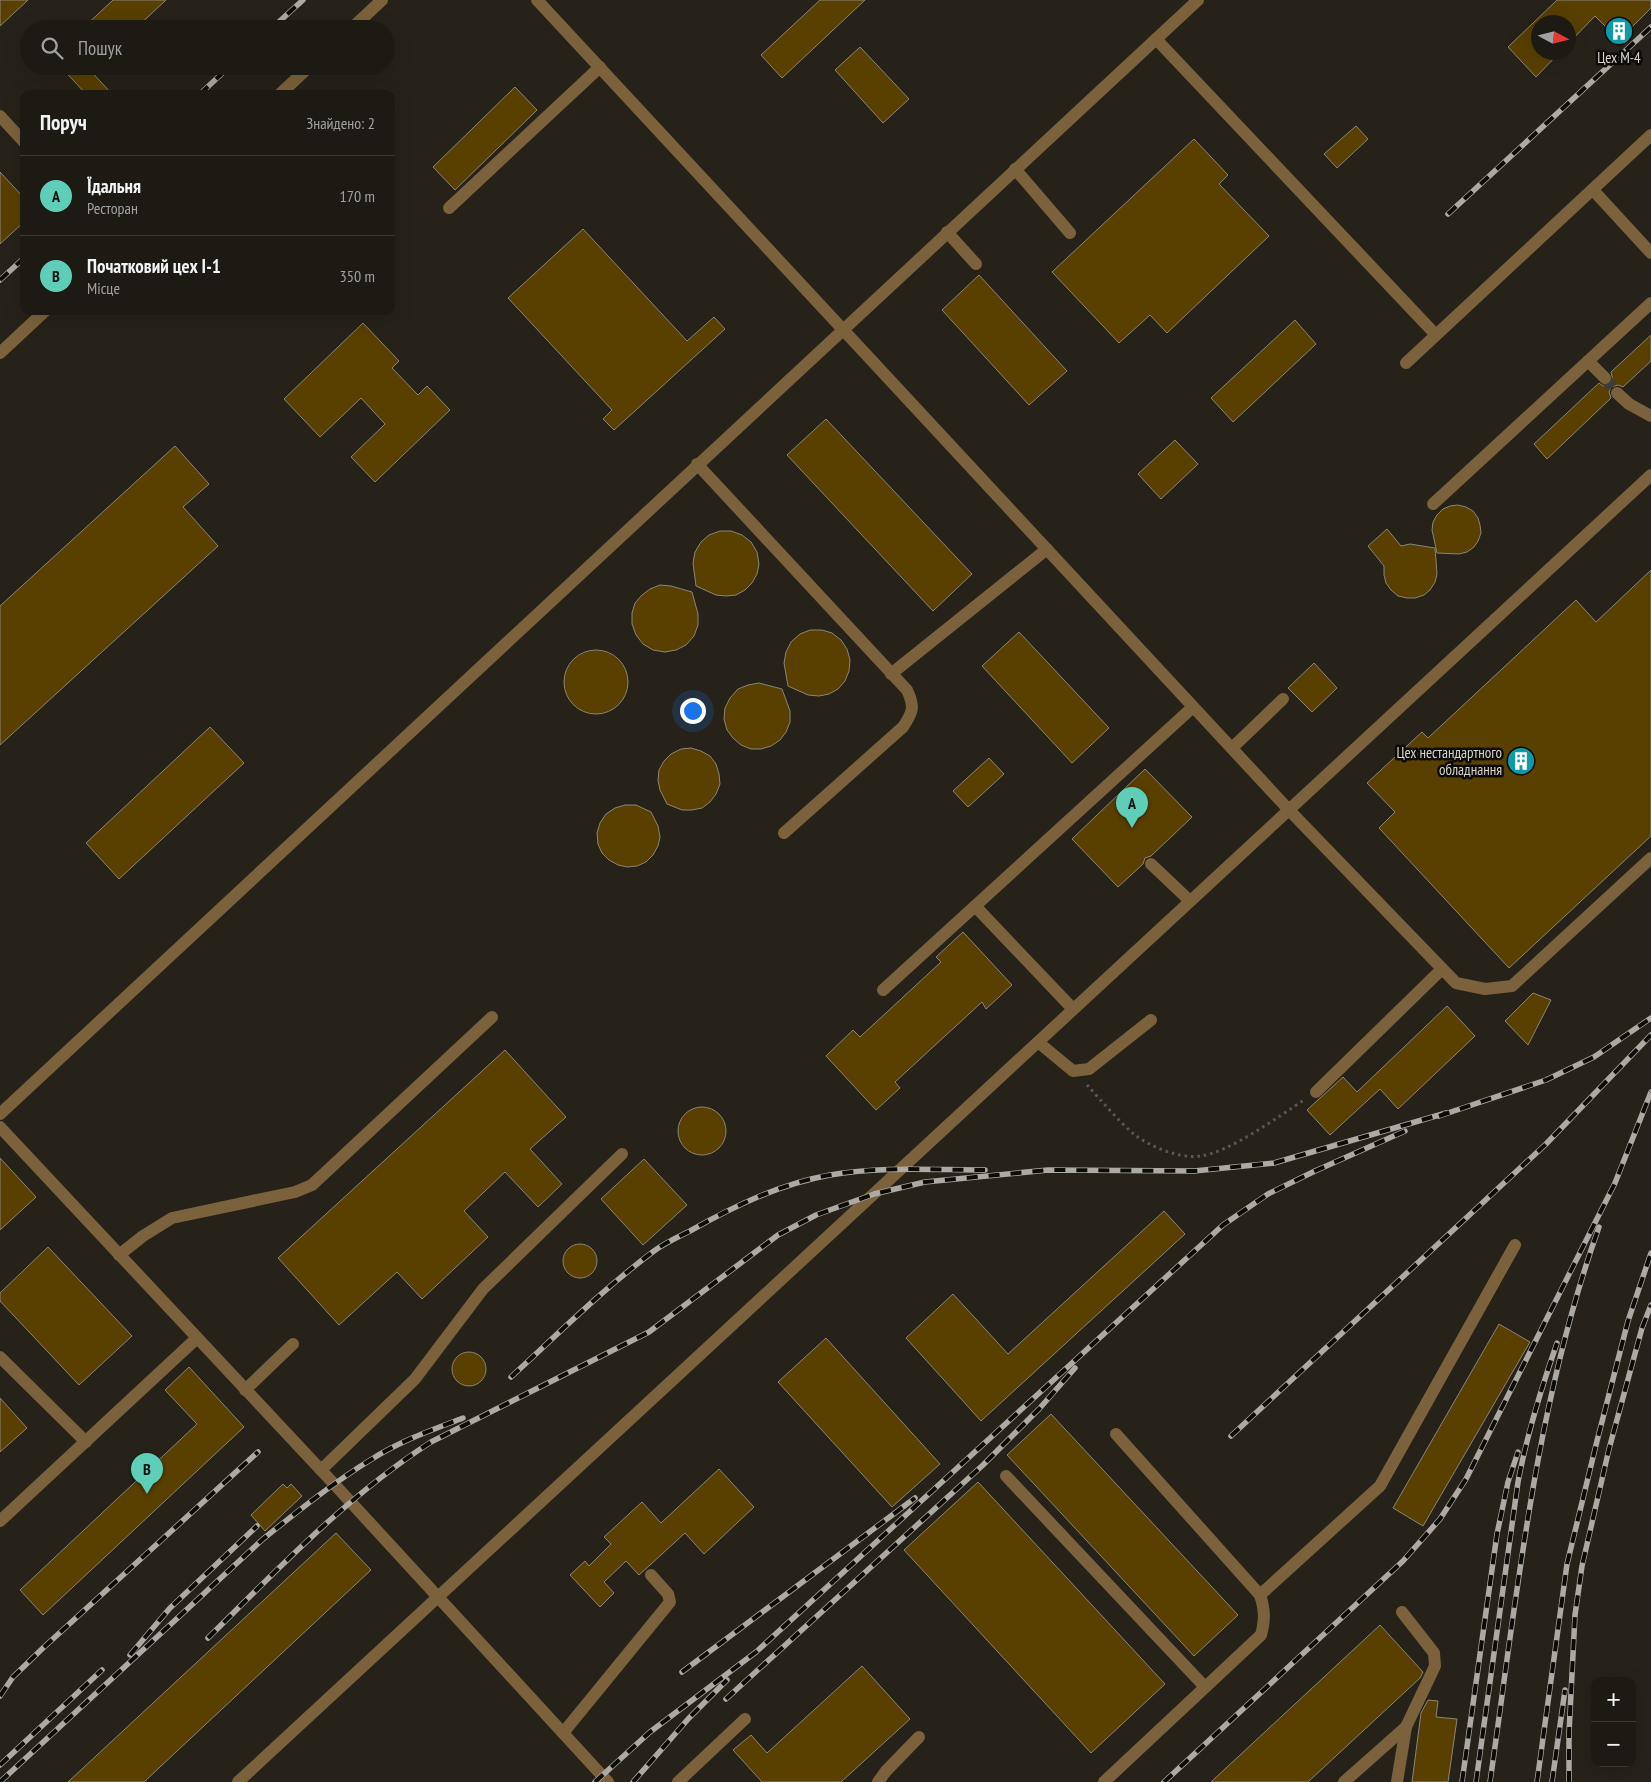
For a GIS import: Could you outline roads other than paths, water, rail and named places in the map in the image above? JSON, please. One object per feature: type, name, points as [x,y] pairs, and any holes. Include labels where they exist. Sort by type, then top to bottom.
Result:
[{"type":"lane","points":[[361,20],[382,0]]},
{"type":"lane","points":[[537,0],[1289,810],[1456,983],[1485,990],[1512,986],[1651,858]]},
{"type":"lane","points":[[0,1114],[1198,0]]},
{"type":"lane","points":[[1156,39],[1436,336]]},
{"type":"lane","points":[[448,208],[600,67]]},
{"type":"lane","points":[[284,90],[300,75]]},
{"type":"lane","points":[[0,116],[20,138]]},
{"type":"lane","points":[[1406,363],[1651,136]]},
{"type":"lane","points":[[1015,169],[1070,233]]},
{"type":"lane","points":[[1593,190],[1651,253]]},
{"type":"lane","points":[[947,232],[976,264]]},
{"type":"lane","points":[[1433,504],[1651,303]]},
{"type":"lane","points":[[0,353],[41,315]]},
{"type":"lane","points":[[1588,361],[1605,378]]},
{"type":"lane","points":[[1617,392],[1628,404],[1651,416]]},
{"type":"lane","points":[[697,464],[907,690],[913,703],[911,716],[903,727],[784,833]]},
{"type":"lane","points":[[238,1782],[1651,475]]},
{"type":"lane","points":[[891,674],[1047,549]]},
{"type":"lane","points":[[1232,748],[1283,699]]},
{"type":"lane","points":[[882,990],[1194,707]]},
{"type":"lane","points":[[1151,864],[1190,902]]},
{"type":"lane","points":[[975,906],[1073,1009]]},
{"type":"lane","points":[[1316,1092],[1442,969]]},
{"type":"lane","points":[[119,1255],[143,1236],[172,1218],[295,1192],[312,1185],[492,1017]]},
{"type":"lane","points":[[1038,1042],[1073,1071],[1089,1069],[1151,1020]]},
{"type":"lane","points":[[0,1127],[321,1470],[608,1782]]},
{"type":"lane","points":[[321,1470],[415,1379],[483,1289],[622,1154]]},
{"type":"lane","points":[[1260,1595],[1380,1486],[1515,1244]]},
{"type":"lane","points":[[0,1521],[197,1338]]},
{"type":"lane","points":[[246,1390],[294,1344]]},
{"type":"lane","points":[[0,1357],[86,1442]]},
{"type":"lane","points":[[1104,1782],[1261,1635],[1265,1622],[1265,1609],[1260,1595],[1116,1434]]},
{"type":"lane","points":[[1006,1476],[1205,1687]]},
{"type":"lane","points":[[563,1733],[670,1602],[668,1594],[651,1575]]},
{"type":"lane","points":[[1397,1782],[1406,1727],[1435,1666],[1434,1653],[1402,1612]]},
{"type":"lane","points":[[678,1782],[744,1719]]},
{"type":"lane","points":[[1344,1782],[1406,1727]]},
{"type":"lane","points":[[878,1782],[919,1737]]},
{"type":"tunnel","points":[[1605,378],[1617,393]]},
{"type":"railway","points":[[281,20],[303,0]]},
{"type":"railway","points":[[1448,214],[1651,27]]},
{"type":"railway","points":[[204,90],[220,75]]},
{"type":"railway","points":[[0,280],[20,262]]},
{"type":"railway","points":[[1439,1116],[1546,1080],[1594,1057],[1651,1018]]},
{"type":"railway","points":[[1231,1436],[1546,1144],[1651,1035]]},
{"type":"railway","points":[[1164,1782],[1403,1561],[1440,1519],[1466,1479],[1615,1183],[1651,1092]]},
{"type":"railway","points":[[208,1638],[314,1534],[400,1463],[431,1442],[649,1332],[778,1235],[816,1215],[874,1194],[925,1182],[1048,1170],[1194,1171],[1274,1163],[1446,1113]]},
{"type":"railway","points":[[595,1782],[650,1732],[756,1652],[1223,1225],[1268,1194],[1405,1131]]},
{"type":"railway","points":[[511,1377],[599,1296],[654,1251],[723,1213],[758,1197],[811,1179],[849,1172],[908,1169],[985,1170]]},
{"type":"railway","points":[[1490,1782],[1519,1571],[1544,1432],[1559,1363],[1577,1295],[1599,1227]]},
{"type":"railway","points":[[1537,1782],[1567,1564],[1628,1321],[1651,1253]]},
{"type":"railway","points":[[1569,1782],[1569,1733],[1575,1615],[1582,1566],[1609,1449],[1642,1328],[1651,1305]]},
{"type":"railway","points":[[1476,1782],[1518,1482],[1535,1412],[1557,1343]]},
{"type":"railway","points":[[726,1699],[983,1465],[1039,1409],[1075,1368]]},
{"type":"railway","points":[[0,1782],[263,1539],[289,1518],[344,1477],[383,1453],[416,1436],[463,1418]]},
{"type":"railway","points":[[0,1696],[13,1677],[43,1648],[258,1452]]},
{"type":"railway","points":[[1462,1782],[1497,1534],[1508,1482],[1518,1452]]},
{"type":"railway","points":[[682,1672],[915,1498]]},
{"type":"railway","points":[[130,1655],[170,1608],[257,1526]]},
{"type":"railway","points":[[0,1765],[102,1670]]},
{"type":"railway","points":[[633,1782],[689,1718],[727,1680]]},
{"type":"railway","points":[[1552,1782],[1565,1690]]},
{"type":"place","name":"Цех М-4","points":[[1619,31]]},
{"type":"place","name":"Цех нестандартного обладнання","points":[[1521,761]]},
{"type":"place","name":"Їдальня","points":[[1132,828]]},
{"type":"place","name":"Початковий цех І-1","points":[[147,1494]]}]
